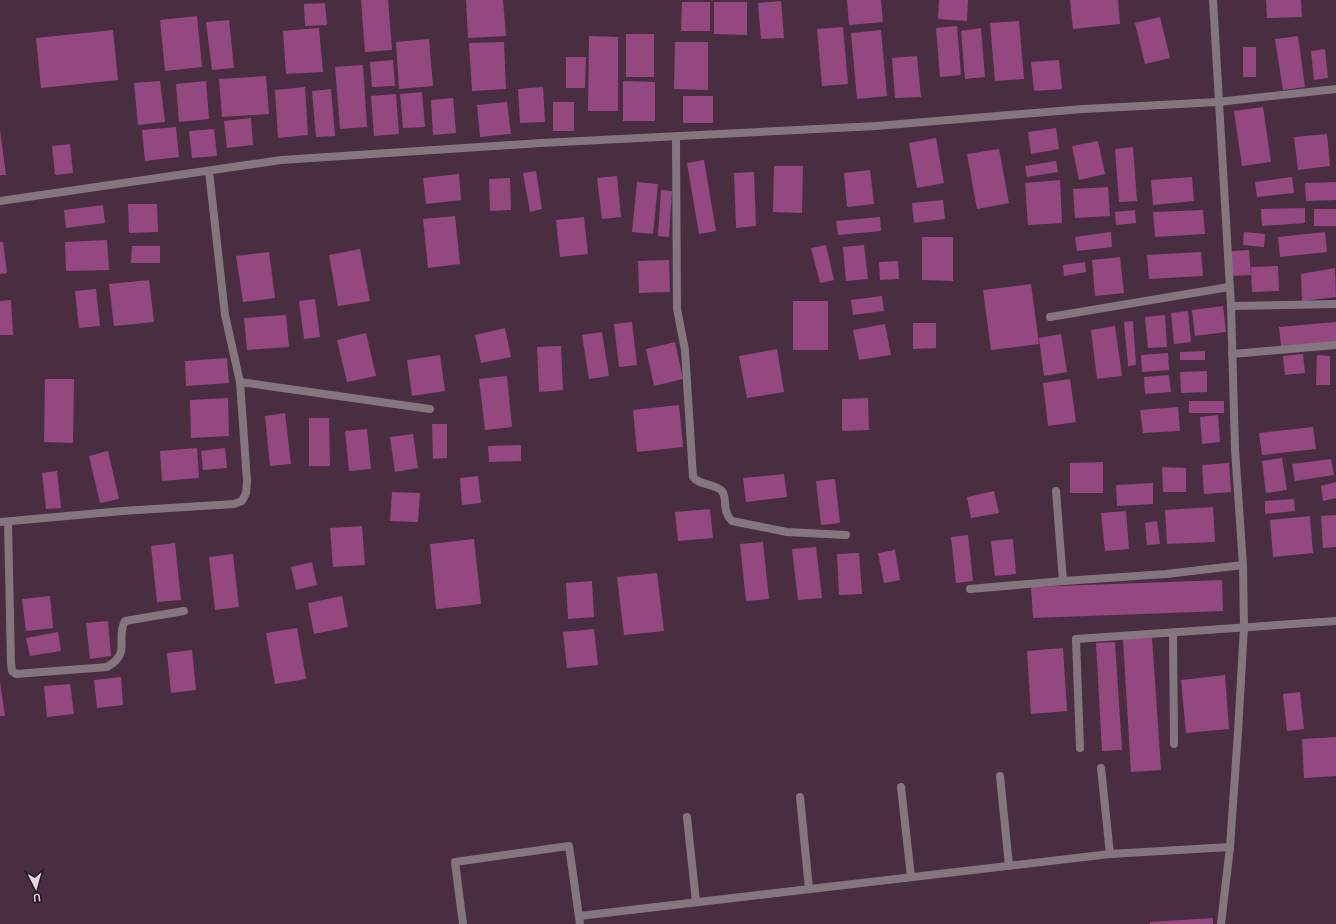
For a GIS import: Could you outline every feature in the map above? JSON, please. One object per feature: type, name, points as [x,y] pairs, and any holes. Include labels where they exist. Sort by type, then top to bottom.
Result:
[{"type":"street","points":[[1213,0],[1231,306],[1235,449],[1243,565],[1244,627],[1230,847],[1221,924]]},
{"type":"street","points":[[0,201],[281,160],[676,136],[876,126],[1083,109],[1218,102],[1336,88]]},
{"type":"street","points":[[676,136],[677,309],[685,350],[693,477],[697,482],[721,490],[724,495],[726,515],[732,521],[787,532],[846,535]]},
{"type":"street","points":[[184,611],[125,621],[123,625],[123,649],[118,659],[107,667],[16,674],[12,671],[11,663],[4,522],[122,511],[234,504],[242,500],[246,493],[246,481],[240,382],[225,315],[209,171]]},
{"type":"street","points":[[1050,317],[1229,287]]},
{"type":"street","points":[[1231,306],[1336,304]]},
{"type":"street","points":[[1232,354],[1336,345]]},
{"type":"street","points":[[240,382],[430,409]]},
{"type":"street","points":[[1056,491],[1063,580]]},
{"type":"street","points":[[970,589],[1063,580],[1166,574],[1243,565]]},
{"type":"street","points":[[1080,748],[1076,639],[1336,621]]},
{"type":"street","points":[[1173,633],[1174,744]]},
{"type":"street","points":[[1101,768],[1110,854]]},
{"type":"street","points":[[1000,776],[1009,866]]},
{"type":"street","points":[[901,787],[911,877]]},
{"type":"street","points":[[800,797],[809,889]]},
{"type":"street","points":[[688,817],[696,902]]},
{"type":"street","points":[[463,924],[455,862],[569,846],[579,920],[696,902],[1110,854],[1230,847]]},
{"type":"building","points":[[361,0],[388,0],[392,50],[365,52]]},
{"type":"building","points":[[466,0],[503,0],[506,36],[468,38]]},
{"type":"building","points":[[847,0],[881,0],[883,22],[849,25]]},
{"type":"building","points":[[939,0],[968,0],[967,21],[938,19]]},
{"type":"building","points":[[1070,0],[1118,0],[1120,24],[1073,29]]},
{"type":"building","points":[[1266,0],[1301,0],[1302,17],[1267,18]]},
{"type":"building","points":[[781,1],[784,38],[761,39],[758,3]]},
{"type":"building","points":[[682,2],[710,2],[710,31],[681,31]]},
{"type":"building","points":[[714,2],[747,2],[747,35],[714,34]]},
{"type":"building","points":[[325,3],[327,25],[305,26],[304,4]]},
{"type":"building","points":[[197,16],[202,67],[165,71],[160,20]]},
{"type":"building","points":[[1160,17],[1170,58],[1145,64],[1135,23]]},
{"type":"building","points":[[229,20],[234,68],[212,70],[206,22]]},
{"type":"building","points":[[1019,21],[1024,79],[995,81],[990,23]]},
{"type":"building","points":[[957,26],[961,75],[940,77],[936,28]]},
{"type":"building","points":[[843,27],[848,84],[822,86],[817,29]]},
{"type":"building","points":[[319,28],[323,72],[286,74],[283,31]]},
{"type":"building","points":[[981,28],[985,77],[965,79],[961,31]]},
{"type":"building","points":[[113,30],[118,80],[41,88],[36,38]]},
{"type":"building","points":[[881,30],[887,96],[857,99],[851,33]]},
{"type":"building","points":[[626,34],[654,34],[654,77],[626,77]]},
{"type":"building","points":[[589,36],[618,37],[618,111],[588,111]]},
{"type":"building","points":[[1298,36],[1305,87],[1283,90],[1275,39]]},
{"type":"building","points":[[429,39],[433,86],[399,89],[396,42]]},
{"type":"building","points":[[504,42],[506,89],[472,91],[469,43]]},
{"type":"building","points":[[675,42],[708,42],[708,90],[674,89]]},
{"type":"building","points":[[1243,47],[1256,47],[1256,77],[1243,77]]},
{"type":"building","points":[[1325,49],[1328,78],[1314,80],[1311,51]]},
{"type":"building","points":[[917,56],[921,97],[895,98],[892,58]]},
{"type":"building","points":[[566,57],[586,57],[585,88],[566,88]]},
{"type":"building","points":[[393,60],[395,86],[372,87],[370,62]]},
{"type":"building","points":[[1059,60],[1062,89],[1034,91],[1031,62]]},
{"type":"building","points":[[363,65],[367,127],[340,129],[335,67]]},
{"type":"building","points":[[266,76],[269,114],[222,117],[219,79]]},
{"type":"building","points":[[160,81],[165,122],[138,125],[134,83]]},
{"type":"building","points":[[206,81],[209,119],[179,122],[176,84]]},
{"type":"building","points":[[623,81],[655,82],[655,121],[623,121]]},
{"type":"building","points":[[305,87],[308,135],[278,138],[275,90]]},
{"type":"building","points":[[543,87],[545,122],[520,123],[518,89]]},
{"type":"building","points":[[331,89],[335,136],[316,137],[312,91]]},
{"type":"building","points":[[422,92],[425,127],[403,128],[400,94]]},
{"type":"building","points":[[396,94],[399,134],[374,136],[371,96]]},
{"type":"building","points":[[683,96],[713,96],[713,123],[683,123]]},
{"type":"building","points":[[453,98],[456,133],[433,135],[431,100]]},
{"type":"building","points":[[507,102],[511,134],[480,137],[477,105]]},
{"type":"building","points":[[553,102],[574,102],[574,131],[553,131]]},
{"type":"building","points":[[1263,107],[1271,162],[1242,166],[1234,111]]},
{"type":"building","points":[[251,118],[253,145],[227,148],[224,121]]},
{"type":"building","points":[[176,127],[179,157],[145,161],[142,130]]},
{"type":"building","points":[[1056,128],[1059,149],[1031,154],[1028,132]]},
{"type":"building","points":[[214,129],[217,156],[192,158],[189,131]]},
{"type":"building","points":[[0,130],[6,175],[0,175]]},
{"type":"building","points":[[1327,134],[1330,166],[1298,170],[1294,137]]},
{"type":"building","points":[[936,138],[944,183],[917,188],[909,143]]},
{"type":"building","points":[[1098,141],[1105,174],[1079,180],[1072,146]]},
{"type":"building","points":[[70,144],[73,173],[55,175],[52,146]]},
{"type":"building","points":[[1133,147],[1137,201],[1119,202],[1115,149]]},
{"type":"building","points":[[999,149],[1009,203],[977,209],[967,154]]},
{"type":"building","points":[[704,160],[716,231],[699,234],[687,163]]},
{"type":"building","points":[[1056,161],[1058,172],[1027,177],[1025,166]]},
{"type":"building","points":[[774,166],[803,166],[802,213],[773,212]]},
{"type":"building","points":[[870,170],[874,204],[847,207],[844,173]]},
{"type":"building","points":[[536,171],[542,209],[530,212],[523,173]]},
{"type":"building","points":[[754,172],[756,226],[736,228],[734,173]]},
{"type":"building","points":[[459,174],[461,200],[426,204],[423,178]]},
{"type":"building","points":[[617,176],[621,217],[602,219],[597,178]]},
{"type":"building","points":[[1192,177],[1194,201],[1153,205],[1151,180]]},
{"type":"building","points":[[1292,177],[1294,193],[1257,197],[1255,182]]},
{"type":"building","points":[[510,178],[511,210],[490,211],[489,179]]},
{"type":"building","points":[[1060,180],[1062,223],[1028,225],[1025,183]]},
{"type":"building","points":[[637,182],[658,184],[653,234],[632,232]]},
{"type":"building","points":[[1336,182],[1336,200],[1306,201],[1305,183]]},
{"type":"building","points":[[1108,187],[1110,216],[1075,218],[1073,189]]},
{"type":"building","points":[[661,190],[672,191],[669,237],[658,236]]},
{"type":"building","points":[[943,200],[945,219],[914,223],[912,203]]},
{"type":"building","points":[[128,204],[157,204],[158,232],[129,233]]},
{"type":"building","points":[[103,205],[105,223],[66,228],[64,210]]},
{"type":"building","points":[[1305,208],[1305,223],[1262,226],[1261,209]]},
{"type":"building","points":[[1314,209],[1336,209],[1336,226],[1314,226]]},
{"type":"building","points":[[1135,210],[1136,223],[1116,225],[1115,212]]},
{"type":"building","points":[[1203,210],[1205,234],[1155,237],[1153,212]]},
{"type":"building","points":[[455,216],[460,264],[428,268],[423,219]]},
{"type":"building","points":[[584,217],[588,254],[560,257],[556,220]]},
{"type":"building","points":[[880,217],[881,231],[838,235],[836,221]]},
{"type":"building","points":[[1111,232],[1112,247],[1077,251],[1075,237]]},
{"type":"building","points":[[1244,232],[1265,234],[1264,247],[1243,245]]},
{"type":"building","points":[[1325,232],[1327,252],[1280,257],[1278,237]]},
{"type":"building","points":[[922,237],[953,237],[953,281],[922,280]]},
{"type":"building","points":[[107,240],[109,270],[66,271],[65,242]]},
{"type":"building","points":[[0,242],[3,242],[7,273],[0,274]]},
{"type":"building","points":[[826,245],[834,280],[820,283],[811,248]]},
{"type":"building","points":[[864,245],[868,279],[846,281],[843,247]]},
{"type":"building","points":[[132,246],[160,246],[160,263],[131,263]]},
{"type":"building","points":[[360,249],[370,301],[338,306],[329,255]]},
{"type":"building","points":[[1249,250],[1251,275],[1232,276],[1231,251]]},
{"type":"building","points":[[269,252],[275,298],[243,302],[236,256]]},
{"type":"building","points":[[1201,252],[1203,276],[1149,279],[1147,255]]},
{"type":"building","points":[[1120,257],[1124,293],[1095,296],[1092,260]]},
{"type":"building","points":[[669,260],[670,292],[639,293],[638,261]]},
{"type":"building","points":[[898,261],[899,279],[880,280],[879,262]]},
{"type":"building","points":[[1085,262],[1086,272],[1064,276],[1063,265]]},
{"type":"building","points":[[1278,266],[1279,291],[1252,292],[1251,267]]},
{"type":"building","points":[[1335,268],[1336,297],[1302,301],[1301,274]]},
{"type":"building","points":[[149,280],[154,322],[114,326],[109,284]]},
{"type":"building","points":[[1031,284],[1039,344],[991,350],[983,290]]},
{"type":"building","points":[[96,289],[100,326],[79,328],[75,291]]},
{"type":"building","points":[[882,296],[884,311],[853,315],[851,300]]},
{"type":"building","points":[[315,299],[320,337],[304,339],[299,301]]},
{"type":"building","points":[[11,300],[13,335],[0,335],[0,301]]},
{"type":"building","points":[[793,301],[828,301],[828,350],[793,350]]},
{"type":"building","points":[[1223,306],[1226,332],[1195,336],[1192,310]]},
{"type":"building","points":[[1188,311],[1191,342],[1174,344],[1171,313]]},
{"type":"building","points":[[286,315],[289,347],[247,350],[244,318]]},
{"type":"building","points":[[1165,315],[1167,347],[1148,348],[1145,317]]},
{"type":"building","points":[[1133,321],[1136,365],[1128,366],[1124,322]]},
{"type":"building","points":[[632,322],[637,365],[619,367],[614,324]]},
{"type":"building","points":[[1336,322],[1336,342],[1281,346],[1279,327]]},
{"type":"building","points":[[913,323],[936,323],[936,348],[913,349]]},
{"type":"building","points":[[885,324],[891,355],[859,360],[853,330]]},
{"type":"building","points":[[1115,326],[1122,376],[1097,379],[1091,330]]},
{"type":"building","points":[[505,328],[511,357],[481,363],[475,335]]},
{"type":"building","points":[[602,332],[609,376],[589,379],[582,335]]},
{"type":"building","points":[[366,333],[376,376],[347,382],[337,340]]},
{"type":"building","points":[[1061,334],[1067,372],[1044,376],[1039,338]]},
{"type":"building","points":[[675,342],[683,379],[654,386],[646,349]]},
{"type":"building","points":[[561,346],[563,390],[539,392],[537,347]]},
{"type":"building","points":[[777,349],[784,392],[747,398],[739,356]]},
{"type":"building","points":[[1205,351],[1205,360],[1180,360],[1180,352]]},
{"type":"building","points":[[1168,353],[1169,370],[1142,372],[1141,355]]},
{"type":"building","points":[[1303,354],[1305,373],[1285,375],[1283,356]]},
{"type":"building","points":[[440,355],[445,391],[412,396],[407,360]]},
{"type":"building","points":[[1317,355],[1330,356],[1330,385],[1316,385]]},
{"type":"building","points":[[227,358],[229,383],[186,386],[185,361]]},
{"type":"building","points":[[1207,371],[1207,392],[1181,393],[1180,372]]},
{"type":"building","points":[[1169,375],[1171,392],[1145,394],[1144,377]]},
{"type":"building","points":[[507,376],[512,427],[485,430],[479,379]]},
{"type":"building","points":[[45,379],[74,379],[73,443],[44,442]]},
{"type":"building","points":[[1070,379],[1076,422],[1048,426],[1043,383]]},
{"type":"building","points":[[228,398],[229,436],[191,438],[190,400]]},
{"type":"building","points":[[868,398],[869,430],[842,431],[842,399]]},
{"type":"building","points":[[1189,401],[1224,401],[1224,413],[1189,413]]},
{"type":"building","points":[[679,405],[683,447],[637,452],[633,410]]},
{"type":"building","points":[[1178,407],[1180,431],[1143,433],[1140,410]]},
{"type":"building","points":[[285,413],[291,464],[270,466],[265,416]]},
{"type":"building","points":[[1218,415],[1220,442],[1202,444],[1200,417]]},
{"type":"building","points":[[309,418],[329,418],[330,466],[309,466]]},
{"type":"building","points":[[432,424],[447,424],[447,458],[433,459]]},
{"type":"building","points":[[1313,427],[1316,449],[1262,455],[1259,433]]},
{"type":"building","points":[[367,429],[371,469],[349,471],[345,431]]},
{"type":"building","points":[[413,434],[418,468],[395,472],[390,437]]},
{"type":"building","points":[[521,445],[521,461],[489,462],[488,446]]},
{"type":"building","points":[[197,448],[199,478],[162,481],[160,451]]},
{"type":"building","points":[[225,448],[227,468],[203,470],[201,451]]},
{"type":"building","points":[[108,451],[119,499],[100,503],[89,456]]},
{"type":"building","points":[[1282,458],[1287,490],[1266,493],[1262,461]]},
{"type":"building","points":[[1331,459],[1334,475],[1295,481],[1292,464]]},
{"type":"building","points":[[1103,462],[1103,493],[1070,493],[1070,463]]},
{"type":"building","points":[[1229,463],[1231,492],[1204,494],[1202,465]]},
{"type":"building","points":[[1162,467],[1186,468],[1186,492],[1163,492]]},
{"type":"building","points":[[57,471],[61,508],[46,509],[42,473]]},
{"type":"building","points":[[784,474],[787,497],[746,502],[743,478]]},
{"type":"building","points":[[478,476],[481,503],[462,505],[460,478]]},
{"type":"building","points":[[835,479],[840,523],[821,525],[816,481]]},
{"type":"building","points":[[1336,482],[1336,498],[1323,501],[1321,486]]},
{"type":"building","points":[[1153,483],[1153,504],[1117,506],[1116,485]]},
{"type":"building","points":[[994,491],[999,513],[971,518],[967,497]]},
{"type":"building","points":[[392,492],[420,493],[418,522],[390,521]]},
{"type":"building","points":[[1294,499],[1295,511],[1265,514],[1265,501]]},
{"type":"building","points":[[1213,507],[1215,542],[1167,544],[1165,510]]},
{"type":"building","points":[[710,509],[713,538],[678,541],[675,512]]},
{"type":"building","points":[[1126,511],[1129,549],[1105,551],[1101,513]]},
{"type":"building","points":[[1336,515],[1336,547],[1323,548],[1321,516]]},
{"type":"building","points":[[1310,516],[1313,553],[1273,557],[1270,520]]},
{"type":"building","points":[[1157,521],[1160,544],[1147,545],[1145,523]]},
{"type":"building","points":[[362,526],[365,565],[333,567],[330,528]]},
{"type":"building","points":[[968,535],[973,581],[956,583],[951,537]]},
{"type":"building","points":[[474,539],[481,604],[436,609],[430,544]]},
{"type":"building","points":[[1013,539],[1016,574],[995,576],[991,541]]},
{"type":"building","points":[[763,542],[769,599],[746,601],[740,544]]},
{"type":"building","points":[[175,543],[181,600],[157,602],[151,546]]},
{"type":"building","points":[[816,547],[822,598],[798,600],[792,549]]},
{"type":"building","points":[[895,550],[900,580],[884,583],[878,553]]},
{"type":"building","points":[[859,553],[862,594],[839,595],[837,554]]},
{"type":"building","points":[[233,554],[239,607],[215,610],[209,557]]},
{"type":"building","points":[[312,562],[317,585],[296,590],[291,567]]},
{"type":"building","points":[[657,573],[664,631],[624,635],[617,577]]},
{"type":"building","points":[[1222,580],[1223,611],[1033,618],[1031,587]]},
{"type":"building","points":[[592,581],[594,617],[568,619],[566,583]]},
{"type":"building","points":[[50,596],[53,628],[26,631],[22,599]]},
{"type":"building","points":[[342,596],[348,627],[314,634],[308,603]]},
{"type":"building","points":[[108,621],[111,656],[90,659],[86,623]]},
{"type":"building","points":[[297,628],[306,679],[275,684],[266,633]]},
{"type":"building","points":[[594,629],[598,665],[567,668],[563,632]]},
{"type":"building","points":[[58,632],[61,651],[30,656],[26,638]]},
{"type":"building","points":[[1152,637],[1161,770],[1131,772],[1123,639]]},
{"type":"building","points":[[1115,642],[1122,750],[1102,751],[1096,643]]},
{"type":"building","points":[[1063,648],[1067,711],[1031,714],[1027,651]]},
{"type":"building","points":[[192,650],[196,690],[171,693],[167,653]]},
{"type":"building","points":[[1225,675],[1229,729],[1186,733],[1181,680]]},
{"type":"building","points":[[121,677],[123,705],[97,708],[94,680]]},
{"type":"building","points":[[0,682],[5,716],[0,716]]},
{"type":"building","points":[[70,684],[74,714],[47,717],[44,686]]},
{"type":"building","points":[[1300,692],[1304,729],[1287,731],[1283,694]]},
{"type":"building","points":[[1336,737],[1336,776],[1304,778],[1302,739]]},
{"type":"building","points":[[1213,918],[1213,924],[1150,924],[1150,922]]}]
